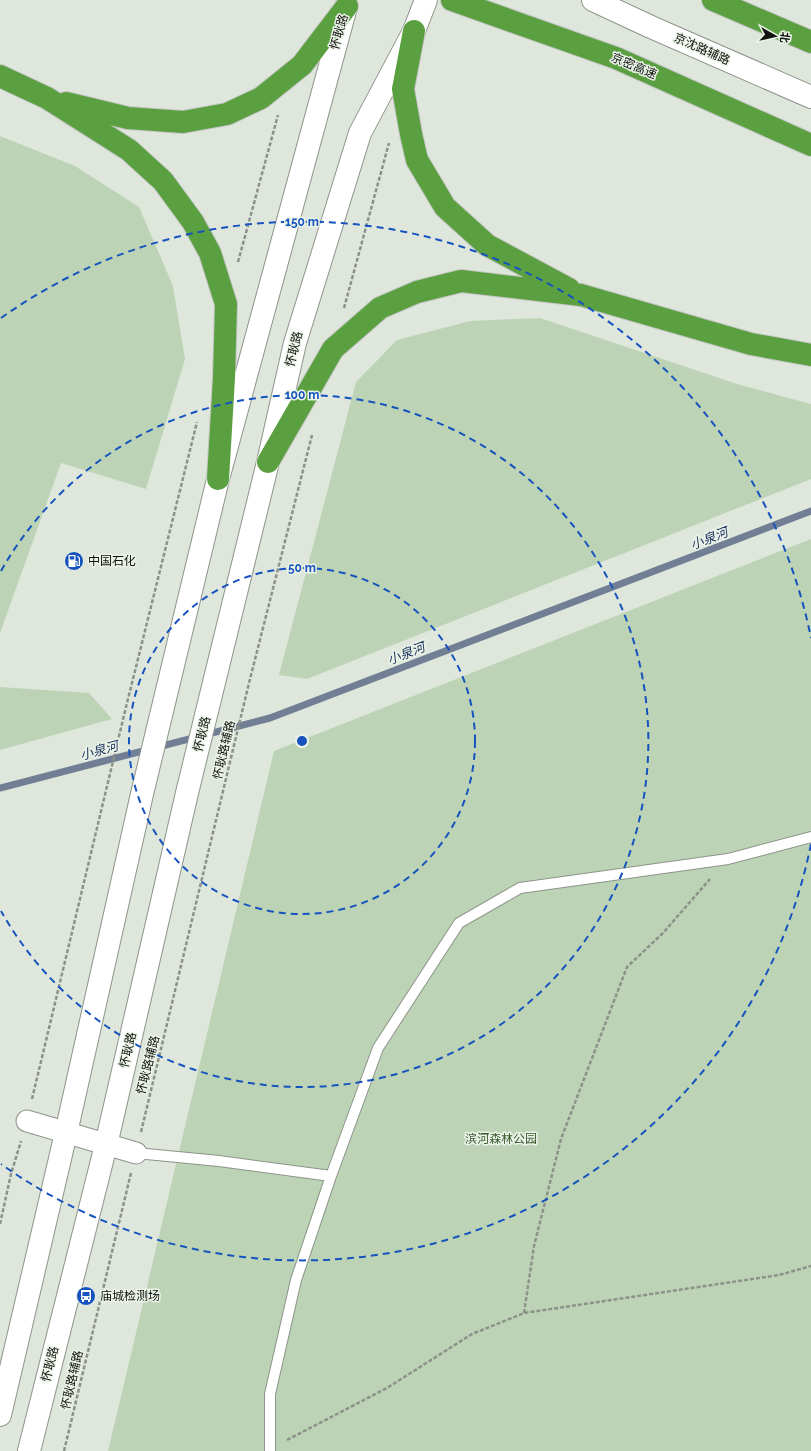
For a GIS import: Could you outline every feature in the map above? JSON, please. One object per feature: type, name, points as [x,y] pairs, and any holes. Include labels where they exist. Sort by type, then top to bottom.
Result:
[{"type":"highway","name":"京密高速","points":[[452,0],[616,58],[811,145]]},
{"type":"highway","points":[[713,0],[811,42]]},
{"type":"highway","points":[[47,98],[128,118],[183,122],[227,114],[261,98],[302,64],[348,3]]},
{"type":"highway","points":[[414,31],[403,89],[417,160],[445,207],[487,245],[581,295]]},
{"type":"highway","points":[[0,76],[47,98],[128,150],[163,180],[193,222],[210,253],[226,304],[218,479]]},
{"type":"highway","points":[[268,462],[334,349],[380,308],[417,292],[462,280],[581,295],[751,344],[811,355]]},
{"type":"main road","name":"怀耿路","points":[[29,1451],[106,1145],[187,793],[268,462],[295,343],[360,133],[414,31],[426,0]]},
{"type":"main road","name":"京沈路辅路","points":[[593,0],[650,27],[811,97]]},
{"type":"main road","name":"怀耿路","points":[[0,1416],[66,1133],[142,794],[218,479],[316,115],[348,3]]},
{"type":"street","points":[[27,1121],[136,1153]]},
{"type":"lane","points":[[270,1450],[270,1394],[296,1280],[331,1176],[378,1048],[459,923],[520,888],[728,859],[811,837]]},
{"type":"lane","points":[[136,1153],[219,1161],[331,1176]]},
{"type":"path","name":"怀耿路辅路","points":[[64,1451],[249,683]]},
{"type":"path","points":[[0,1224],[11,1174],[27,1121],[126,707]]},
{"type":"path","points":[[524,1314],[534,1246],[561,1139],[627,967],[663,932],[728,859]]},
{"type":"path","points":[[270,1450],[387,1388],[472,1334],[524,1314],[779,1275],[811,1266]]},
{"type":"green space","points":[[0,136],[75,166],[139,207],[173,286],[185,359],[146,489],[61,463],[0,633]]},
{"type":"green space","points":[[540,318],[737,384],[811,404],[811,479],[307,679],[279,675],[356,382],[397,340],[470,321]]},
{"type":"green space","name":"滨河森林公园","points":[[811,539],[811,1451],[108,1451],[274,751]]},
{"type":"green space","points":[[0,687],[89,693],[112,719],[0,750]]},
{"type":"waterway","name":"小泉河","points":[[0,788],[270,718],[811,511]]},
{"type":"place","name":"中国石化","points":[[74,561]]},
{"type":"place","name":"庙城检测场","points":[[86,1296]]}]
